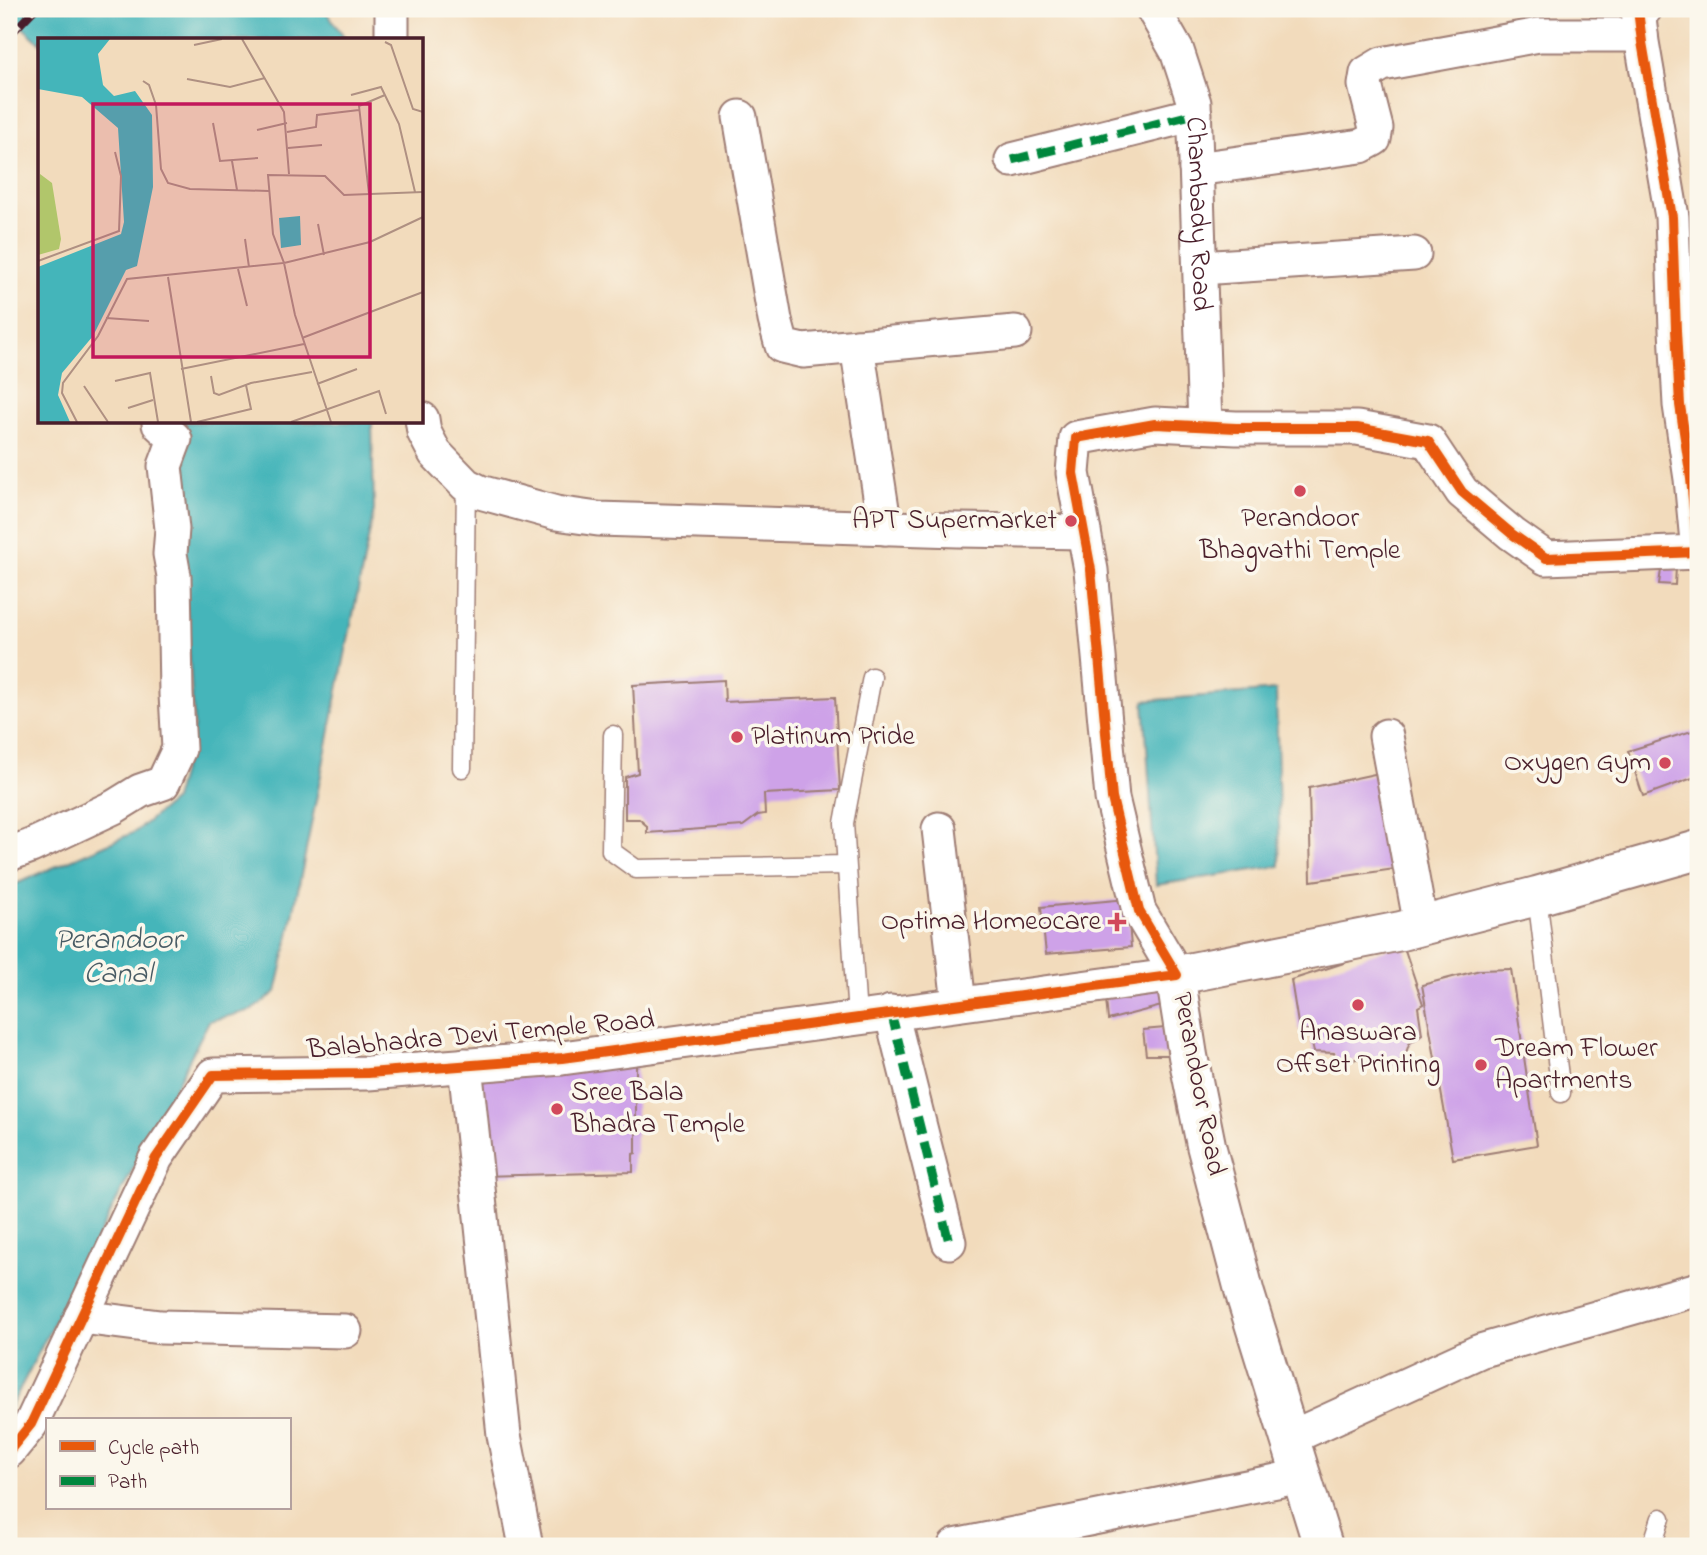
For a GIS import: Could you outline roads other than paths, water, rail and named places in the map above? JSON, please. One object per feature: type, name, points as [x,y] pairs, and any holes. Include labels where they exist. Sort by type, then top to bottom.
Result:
[{"type":"main road","name":"Perandoor Road","points":[[1323,1546],[1245,1294],[1206,1145],[1188,1056],[1177,975],[1401,931],[1698,850]]},
{"type":"street","points":[[392,38],[393,9]]},
{"type":"street","name":"Chambady Road","points":[[1153,9],[1177,51],[1194,103],[1205,426]]},
{"type":"street","points":[[1177,975],[1139,911],[1112,798],[1091,570],[1073,474],[1076,438],[1155,424],[1236,428],[1357,428],[1428,441],[1462,492],[1512,534],[1546,558],[1698,552],[1681,405],[1672,217],[1643,22],[1539,35],[1382,64],[1367,73],[1365,85],[1376,128],[1374,139],[1367,143],[1196,169]]},
{"type":"street","points":[[1012,160],[1195,114]]},
{"type":"street","points":[[740,117],[775,320],[782,346],[803,351],[1016,332]]},
{"type":"street","points":[[1200,268],[1414,254]]},
{"type":"street","points":[[857,346],[885,528]]},
{"type":"street","points":[[9,854],[163,782],[179,749],[174,576],[170,554],[172,529],[165,466],[175,439],[159,424]]},
{"type":"street","points":[[423,424],[435,453],[466,485],[480,492],[555,513],[598,519],[1084,532]]},
{"type":"street","points":[[1386,736],[1421,926]]},
{"type":"street","points":[[939,829],[959,1003]]},
{"type":"street","name":"Balabhadra Devi Temple Road","points":[[9,1451],[31,1424],[156,1158],[213,1075],[368,1073],[562,1058],[1177,975]]},
{"type":"street","points":[[891,1012],[949,1242]]},
{"type":"street","points":[[465,1065],[504,1435],[526,1546]]},
{"type":"street","points":[[1290,1438],[1480,1351],[1698,1289]]},
{"type":"street","points":[[80,1317],[160,1327],[345,1331]]},
{"type":"street","points":[[954,1546],[1301,1476]]},
{"type":"lane","points":[[461,768],[466,485]]},
{"type":"lane","points":[[857,1017],[844,823],[872,677]]},
{"type":"lane","points":[[613,735],[611,850],[636,869],[846,865]]},
{"type":"lane","points":[[1537,896],[1561,1093]]},
{"type":"lane","points":[[1652,1546],[1661,1518]]},
{"type":"water","points":[[9,9],[324,9],[345,38],[38,38],[38,41],[9,15]]},
{"type":"water","name":"Perandoor Canal","points":[[174,424],[372,424],[374,510],[276,992],[252,1010],[209,1021],[9,1410],[9,887],[135,832],[174,800],[194,727]]},
{"type":"water","points":[[1276,690],[1280,866],[1156,885],[1144,701]]},
{"type":"railway","points":[[9,36],[35,9]]},
{"type":"place","name":"Perandoor Bhagvathi Temple","points":[[1300,491]]},
{"type":"place","name":"APT Supermarket","points":[[1071,521]]},
{"type":"place","name":"Platinum Pride","points":[[737,737]]},
{"type":"place","name":"Oxygen Gym","points":[[1665,763]]},
{"type":"place","name":"Optima Homeocare","points":[[1117,922]]},
{"type":"place","name":"Anaswara Offset Printing","points":[[1358,1005]]},
{"type":"place","name":"Dream Flower Apartments","points":[[1481,1065]]},
{"type":"place","name":"Sree Bala Bhadra Temple","points":[[557,1109]]}]
